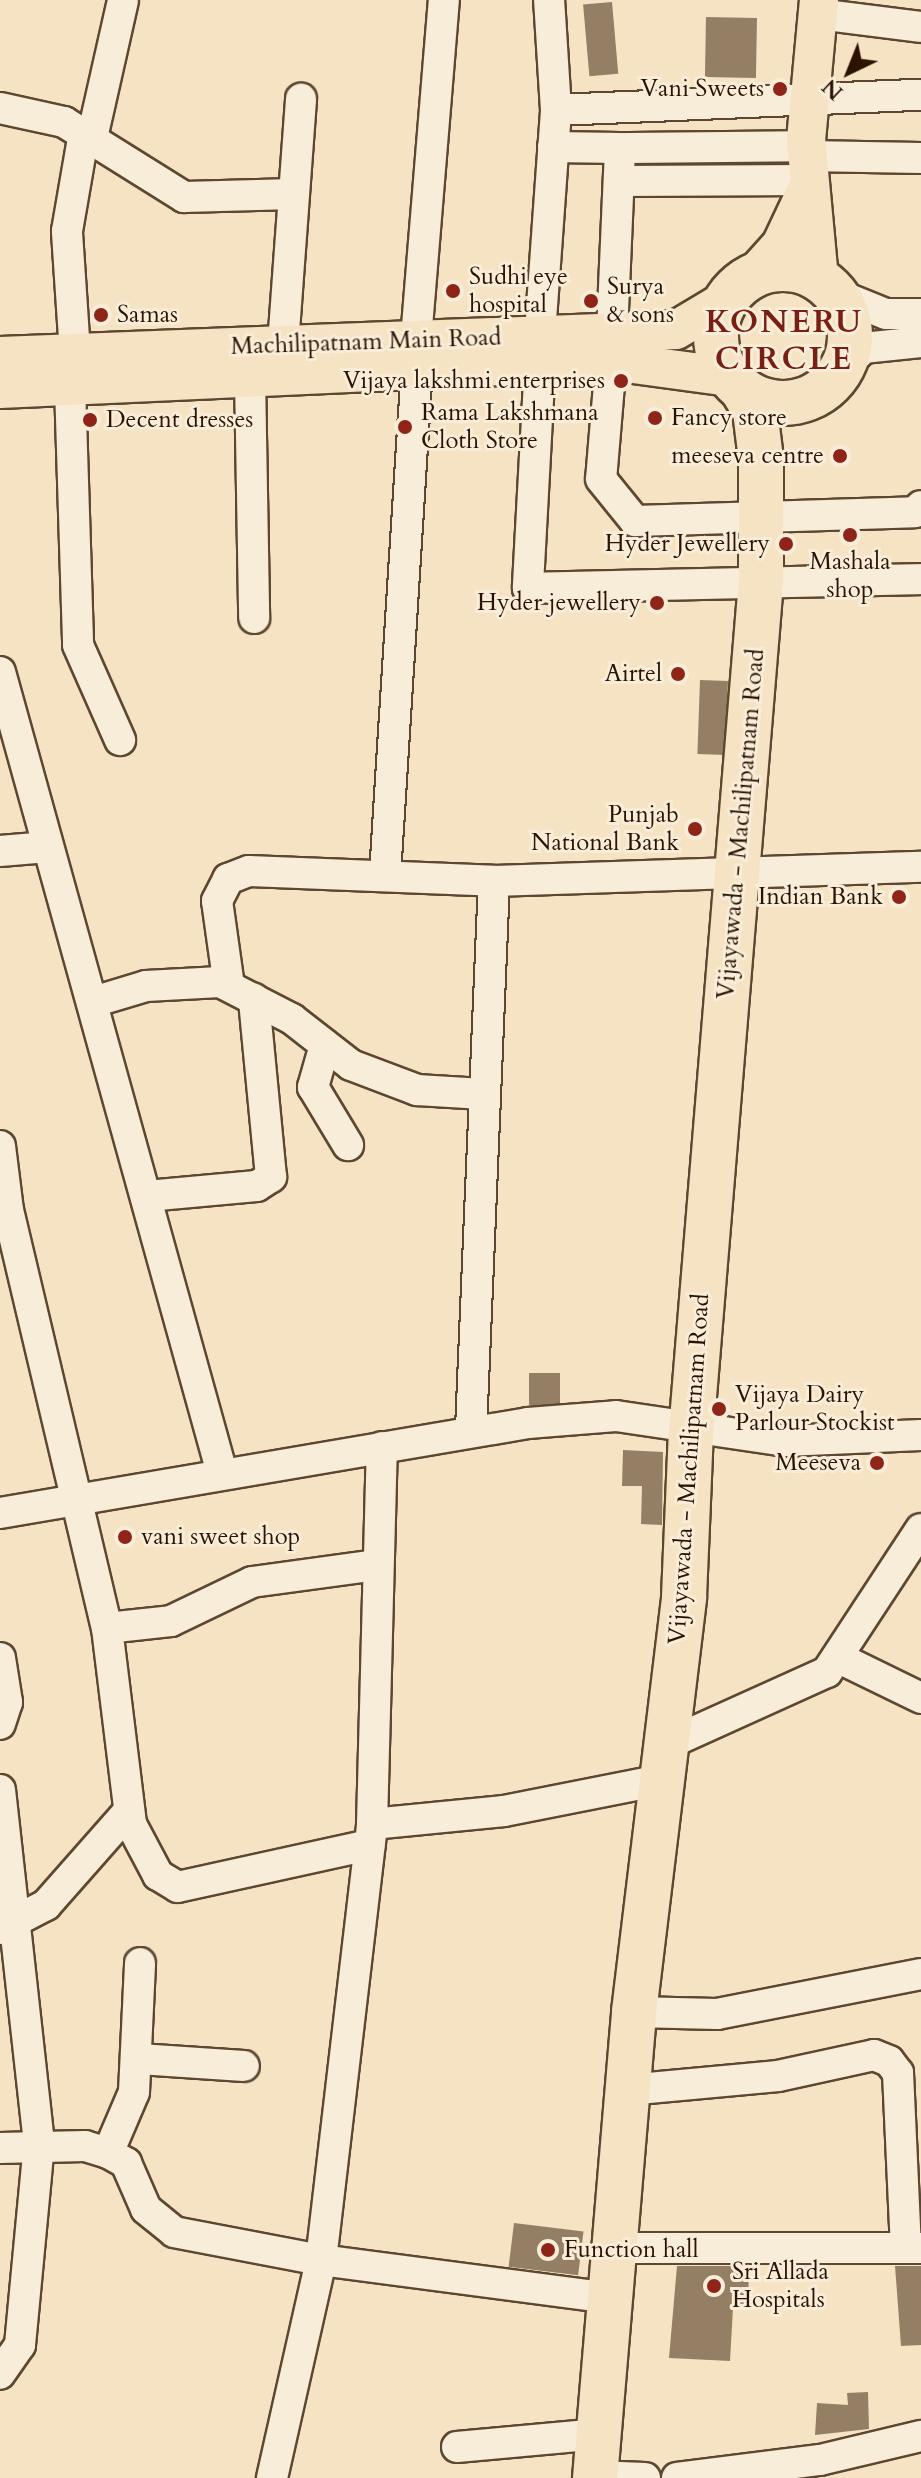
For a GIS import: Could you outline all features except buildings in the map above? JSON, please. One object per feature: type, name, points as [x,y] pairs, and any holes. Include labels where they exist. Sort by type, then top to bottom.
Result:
[{"type":"highway","points":[[787,269],[827,286],[851,332],[840,372],[810,398],[791,403],[736,384],[715,340],[739,288],[787,269]]},
{"type":"highway","name":"Vijayawada - Machilipatnam Road","points":[[596,2463],[634,2012],[684,1597],[691,1433],[761,582],[761,459],[755,411],[736,384]]},
{"type":"highway","name":"Vijayawada - Machilipatnam Road","points":[[761,459],[778,414],[791,403]]},
{"type":"main road","points":[[818,7],[809,96],[808,167],[827,286]]},
{"type":"main road","name":"Machilipatnam Main Road","points":[[0,389],[72,370],[283,345],[416,353],[612,347],[676,330],[739,288],[781,245],[808,167]]},
{"type":"main road","name":"Machilipatnam Main Road","points":[[612,347],[736,384]]},
{"type":"main road","name":"Machilipatnam Main Road","points":[[0,356],[72,370],[250,377],[416,353]]},
{"type":"street","points":[[120,740],[78,645],[67,231],[123,0]]},
{"type":"street","points":[[385,875],[416,353],[444,0]]},
{"type":"street","points":[[549,0],[556,110],[528,588],[921,579]]},
{"type":"street","points":[[818,7],[921,27]]},
{"type":"street","points":[[556,110],[809,96],[921,95]]},
{"type":"street","points":[[283,345],[301,99]]},
{"type":"street","points":[[0,108],[29,110],[88,136],[184,197],[294,194]]},
{"type":"street","points":[[553,147],[620,148],[808,167]]},
{"type":"street","points":[[620,148],[622,181],[601,479],[635,521],[915,512],[921,506]]},
{"type":"street","points":[[622,181],[921,158]]},
{"type":"street","points":[[827,286],[886,314],[921,314]]},
{"type":"street","points":[[840,372],[863,348],[921,342]]},
{"type":"street","points":[[250,377],[254,618]]},
{"type":"street","points":[[0,672],[222,1473]]},
{"type":"street","points":[[0,851],[48,847]]},
{"type":"street","points":[[147,1196],[257,1186],[271,1177],[241,992],[217,901],[228,879],[249,871],[494,881],[736,878],[921,867]]},
{"type":"street","points":[[471,1429],[494,881]]},
{"type":"street","points":[[93,1002],[146,986],[241,992],[351,1065],[417,1090],[483,1094]]},
{"type":"street","points":[[325,1045],[313,1087],[348,1145]]},
{"type":"street","points":[[0,1146],[4,1211],[107,1628],[128,1812],[158,1875],[178,1887],[371,1835],[504,1811],[662,1763],[810,1686],[839,1658],[921,1529]]},
{"type":"street","points":[[0,1513],[471,1429],[616,1416],[658,1419],[691,1433],[785,1441],[921,1435]]},
{"type":"street","points":[[272,2478],[321,2260],[371,1835],[376,1565],[382,1447]]},
{"type":"street","points":[[107,1628],[171,1621],[252,1582],[376,1565]]},
{"type":"street","points":[[0,1658],[7,1702],[0,1724]]},
{"type":"street","points":[[839,1658],[921,1698]]},
{"type":"street","points":[[0,1790],[8,1927],[39,2144],[20,2345],[0,2374]]},
{"type":"street","points":[[8,1927],[46,1905],[128,1812]]},
{"type":"street","points":[[108,2153],[130,2108],[139,2059],[140,1963]]},
{"type":"street","points":[[634,2012],[717,2014],[921,1974]]},
{"type":"street","points":[[614,2248],[913,2248],[898,2073],[889,2061],[874,2055],[778,2076],[627,2090]]},
{"type":"street","points":[[139,2059],[244,2066]]},
{"type":"street","points":[[0,2148],[39,2144],[108,2153],[126,2163],[146,2209],[174,2232],[321,2260],[610,2298]]},
{"type":"street","points":[[677,2478],[737,2475],[921,2436]]},
{"type":"street","points":[[457,2447],[596,2463],[645,2478]]},
{"type":"place","name":"Vani Sweets","points":[[780,89]]},
{"type":"place","name":"Sudhi eye hospital","points":[[453,291]]},
{"type":"place","name":"Surya & sons","points":[[591,301]]},
{"type":"place","name":"Samas","points":[[101,315]]},
{"type":"place","name":"Vijaya lakshmi enterprises","points":[[621,381]]},
{"type":"place","name":"Fancy store","points":[[655,418]]},
{"type":"place","name":"Decent dresses","points":[[90,420]]},
{"type":"place","name":"Rama Lakshmana Cloth Store","points":[[405,427]]},
{"type":"place","name":"meeseva centre","points":[[840,456]]},
{"type":"place","name":"Mashala shop","points":[[850,535]]},
{"type":"place","name":"Hyder Jewellery","points":[[786,544]]},
{"type":"place","name":"Hyder jewellery","points":[[657,603]]},
{"type":"place","name":"Airtel","points":[[678,674]]},
{"type":"place","name":"Punjab National Bank","points":[[695,829]]},
{"type":"place","name":"Indian Bank","points":[[899,897]]},
{"type":"place","name":"Vijaya Dairy Parlour Stockist","points":[[719,1409]]},
{"type":"place","name":"Meeseva","points":[[877,1463]]},
{"type":"place","name":"vani sweet shop","points":[[125,1537]]},
{"type":"place","name":"Function hall","points":[[548,2250]]},
{"type":"place","name":"Sri Allada Hospitals","points":[[714,2286]]},
{"type":"district","name":"KONERU CIRCLE","points":[[784,342]]}]
